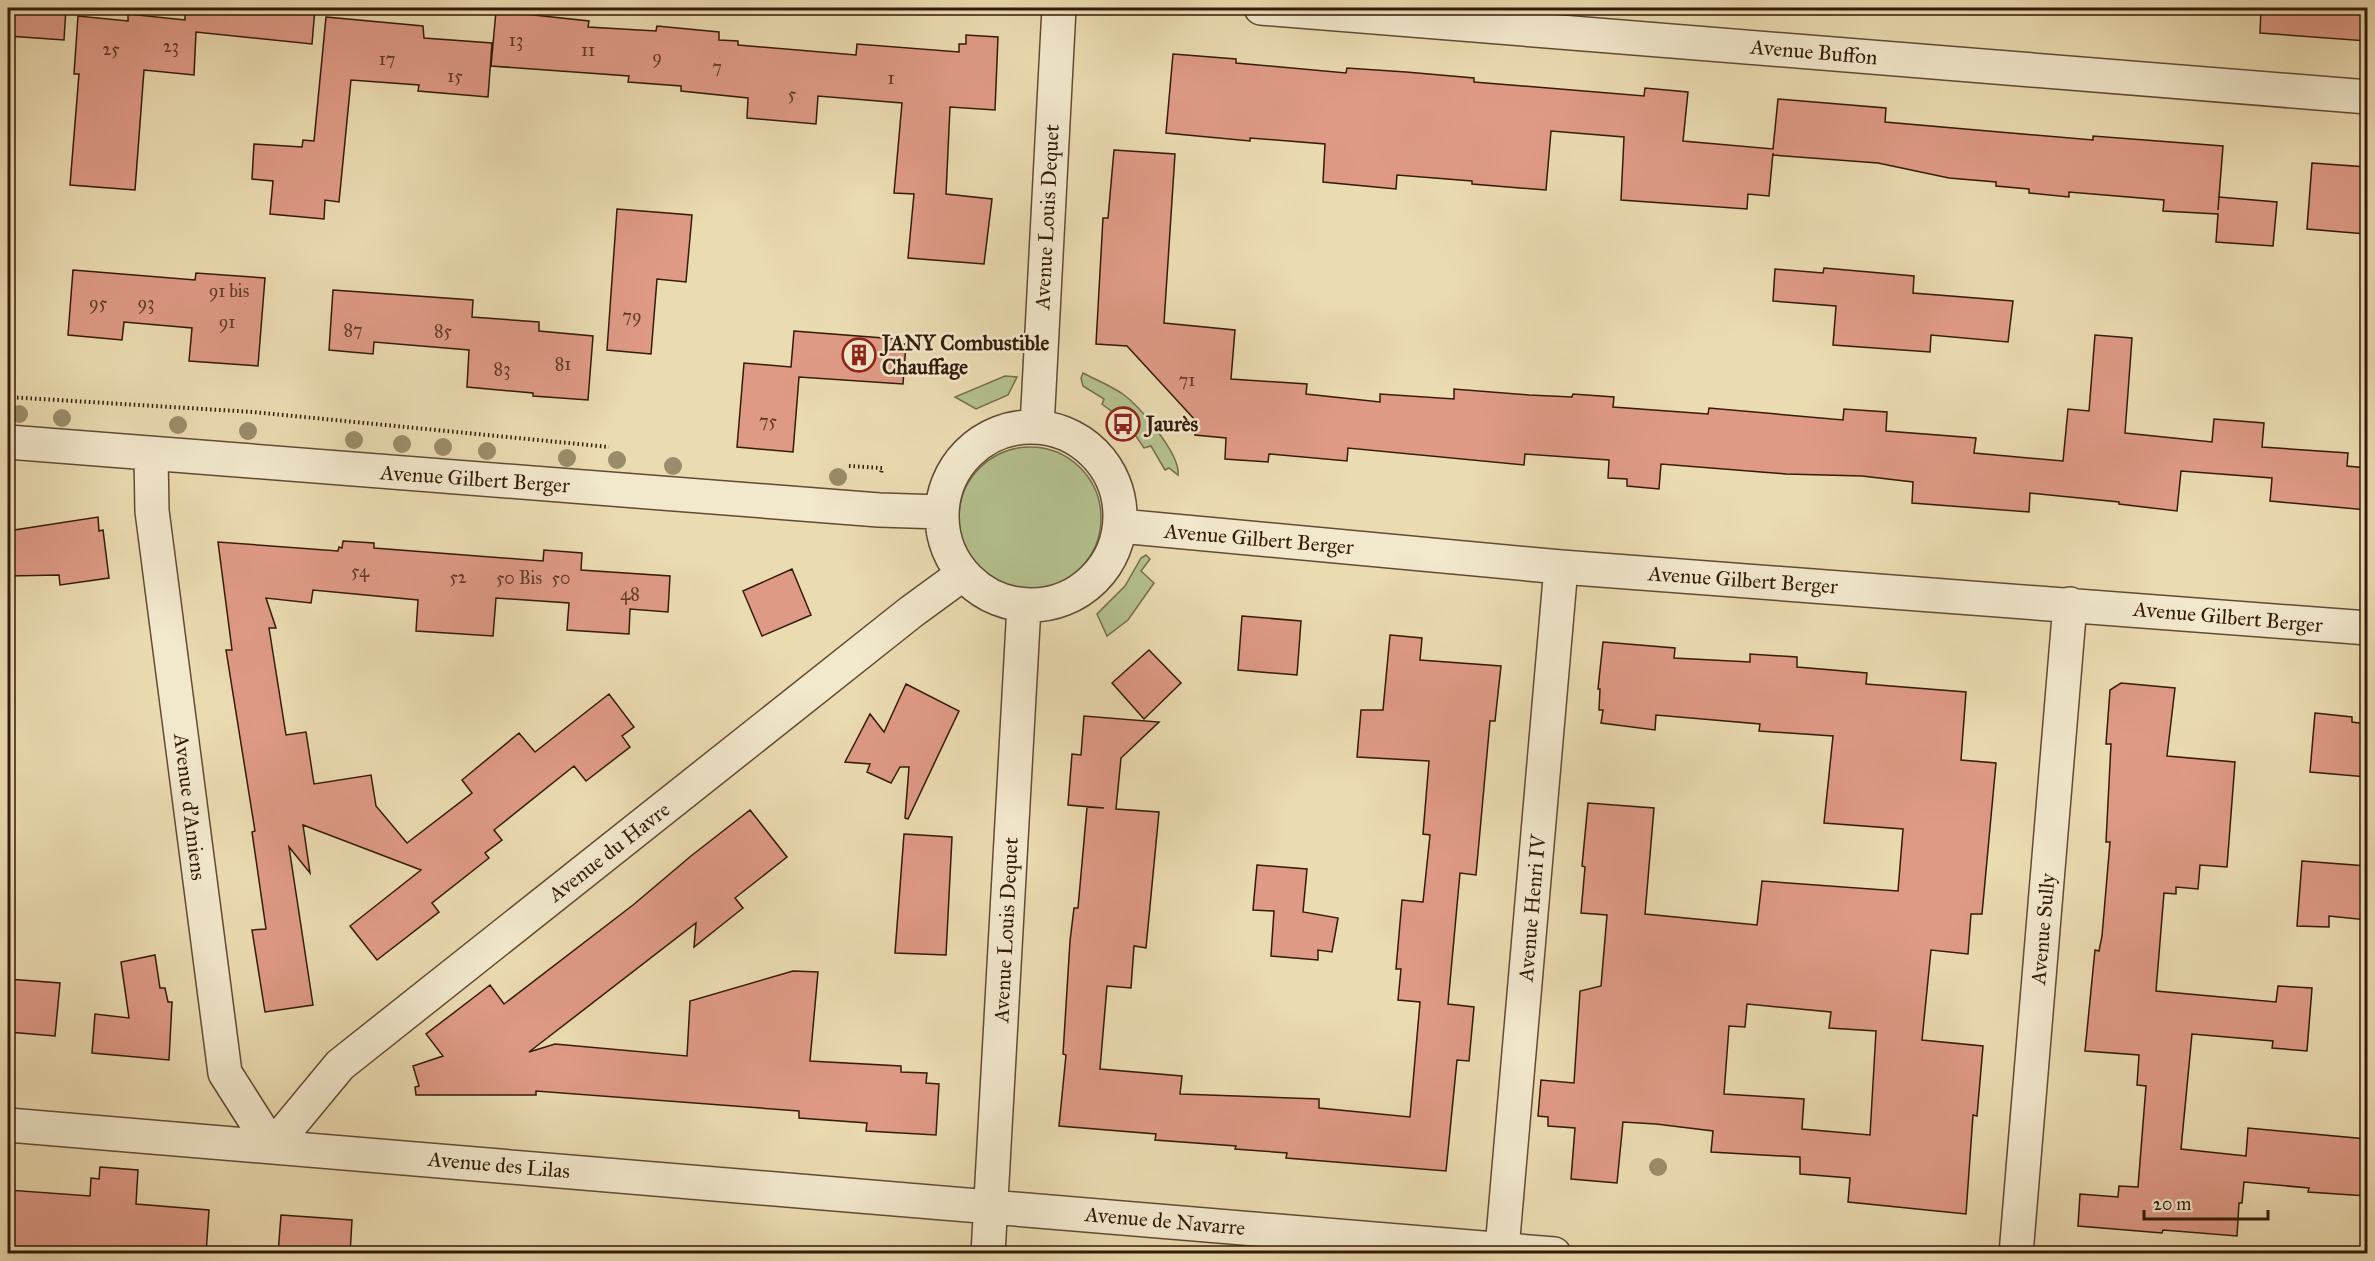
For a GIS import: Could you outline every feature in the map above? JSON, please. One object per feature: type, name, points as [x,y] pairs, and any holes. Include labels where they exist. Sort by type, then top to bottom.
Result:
[{"type":"street","name":"Avenue Louis Dequet","points":[[1037,427],[1059,8]]},
{"type":"street","name":"Avenue Buffon","points":[[1261,8],[2367,97]]},
{"type":"street","points":[[1037,427],[1067,434],[1090,450],[1112,480],[1118,498],[1120,526],[1113,552],[1098,576],[1077,593],[1051,604],[1024,606],[1001,601],[980,590],[963,574],[951,557],[944,538],[942,512],[944,492],[954,470],[970,450],[1014,428],[1037,427]]},
{"type":"street","name":"Avenue Gilbert Berger","points":[[8,442],[151,455],[879,510],[942,512]]},
{"type":"street","name":"Avenue d'Amiens","points":[[151,455],[152,511],[225,1073],[272,1147]]},
{"type":"street","name":"Avenue Gilbert Berger","points":[[1120,526],[1561,567],[2367,628]]},
{"type":"street","name":"Avenue Henri IV","points":[[1502,1249],[1561,567]]},
{"type":"street","name":"Avenue du Havre","points":[[272,1147],[340,1065],[911,612],[963,574]]},
{"type":"street","name":"Avenue Sully","points":[[2016,1254],[2070,604]]},
{"type":"street","name":"Avenue Louis Dequet","points":[[988,1254],[1024,606]]},
{"type":"street","name":"Avenue des Lilas","points":[[8,1125],[991,1206]]},
{"type":"street","name":"Avenue de Navarre","points":[[991,1206],[1554,1254]]},
{"type":"path","points":[[8,397],[253,412],[619,448]]},
{"type":"path","points":[[837,465],[882,468],[879,510]]},
{"type":"green space","points":[[1083,373],[1119,392],[1140,410],[1166,444],[1177,466],[1178,475],[1169,468],[1165,470],[1151,446],[1144,448],[1127,423],[1102,404],[1104,399],[1083,386],[1081,378]]},
{"type":"green space","points":[[1005,376],[1017,377],[1008,395],[976,409],[955,397]]},
{"type":"green space","points":[[1030,447],[1057,452],[1080,468],[1096,491],[1101,518],[1096,545],[1080,568],[1057,584],[1030,589],[1003,584],[980,568],[964,545],[959,518],[964,491],[980,468],[1003,452]]},
{"type":"green space","points":[[1146,555],[1150,559],[1141,571],[1154,583],[1128,620],[1107,636],[1097,614],[1125,586],[1141,558]]},
{"type":"building","points":[[8,8],[66,8],[64,40],[8,36]]},
{"type":"building","points":[[185,8],[315,8],[312,44],[196,32],[194,75],[144,70],[135,190],[70,185],[79,74],[74,74],[78,16],[128,21],[128,14],[185,20]]},
{"type":"building","points":[[2261,8],[2367,8],[2367,41],[2260,33]]},
{"type":"building","points":[[496,11],[589,21],[588,27],[656,31],[657,26],[719,32],[719,40],[738,41],[738,45],[856,55],[857,44],[959,52],[959,44],[966,44],[966,35],[998,37],[995,110],[950,107],[946,194],[992,199],[984,264],[908,258],[914,194],[894,193],[902,103],[818,96],[816,124],[747,118],[748,98],[681,91],[681,86],[628,82],[629,76],[491,66]]},
{"type":"building","points":[[326,17],[423,26],[424,38],[492,43],[488,97],[418,91],[419,85],[351,80],[339,202],[325,200],[324,219],[270,214],[273,181],[252,179],[254,144],[302,147],[303,140],[314,141]]},
{"type":"building","points":[[1173,54],[1236,59],[1236,63],[1346,73],[1347,68],[1406,72],[1474,78],[1474,82],[1644,96],[1645,88],[1688,92],[1683,141],[1773,149],[1778,99],[1886,108],[1885,122],[2093,140],[2093,136],[2223,146],[2219,197],[2277,202],[2273,246],[2216,242],[2218,214],[2163,211],[2164,200],[2069,192],[2069,197],[2029,193],[2029,189],[1996,186],[1996,182],[1949,178],[1878,163],[1773,155],[1773,153],[1769,196],[1748,194],[1747,209],[1621,200],[1624,137],[1551,131],[1546,190],[1397,175],[1396,189],[1323,182],[1325,144],[1250,138],[1250,141],[1166,133]]},
{"type":"building","points":[[1114,150],[1175,154],[1164,323],[1235,330],[1231,379],[1307,384],[1306,394],[1380,402],[1380,394],[1454,399],[1454,389],[1529,395],[1572,397],[1573,394],[1614,397],[1613,407],[1708,414],[1709,408],[1843,420],[1844,409],[1887,412],[1886,431],[1976,438],[1974,453],[2063,461],[2068,409],[2089,411],[2095,335],[2132,338],[2125,433],[2212,442],[2214,419],[2264,423],[2262,447],[2348,453],[2347,466],[2367,468],[2367,510],[2270,501],[2272,478],[2181,471],[2177,511],[2119,504],[2119,502],[2030,493],[2029,512],[1912,503],[1913,482],[1862,476],[1786,474],[1661,464],[1659,489],[1627,486],[1627,479],[1608,478],[1609,460],[1525,454],[1524,465],[1348,448],[1347,461],[1269,454],[1268,462],[1225,459],[1226,438],[1195,435],[1196,421],[1127,346],[1096,344],[1103,218],[1108,218]]},
{"type":"building","points":[[2312,163],[2367,167],[2366,234],[2307,229]]},
{"type":"building","points":[[617,209],[692,215],[686,282],[657,279],[651,354],[607,350]]},
{"type":"building","points":[[1824,268],[1914,276],[1913,293],[2013,301],[2008,342],[1931,335],[1930,352],[1833,345],[1836,306],[1773,301],[1775,269],[1823,273]]},
{"type":"building","points":[[73,270],[195,280],[196,273],[265,278],[258,366],[189,361],[192,328],[124,322],[122,340],[68,335]]},
{"type":"building","points":[[333,290],[473,300],[472,317],[539,322],[539,331],[593,336],[588,400],[533,396],[533,393],[467,387],[469,350],[374,342],[373,354],[329,350]]},
{"type":"building","points":[[794,331],[896,339],[895,344],[906,344],[903,384],[799,377],[793,452],[737,447],[744,363],[791,367]]},
{"type":"building","points":[[98,517],[99,531],[103,530],[109,578],[60,585],[59,575],[8,576],[8,531]]},
{"type":"building","points":[[343,541],[374,543],[374,548],[543,561],[544,550],[582,553],[581,570],[670,576],[668,612],[630,609],[629,634],[567,630],[569,603],[496,598],[493,636],[416,631],[418,600],[313,590],[311,603],[266,598],[276,628],[269,628],[286,735],[306,732],[314,784],[371,775],[376,806],[407,843],[472,793],[462,780],[519,733],[535,752],[609,694],[634,727],[622,736],[630,747],[586,781],[574,766],[494,830],[502,840],[485,853],[489,858],[432,903],[439,912],[377,960],[350,926],[421,870],[303,825],[310,873],[289,847],[313,1005],[265,1012],[252,930],[266,929],[252,832],[255,831],[226,650],[232,650],[218,542],[338,551],[339,547],[342,548]]},
{"type":"building","points":[[792,569],[811,615],[762,636],[743,591]]},
{"type":"building","points":[[1242,616],[1301,621],[1297,675],[1238,670]]},
{"type":"building","points":[[1390,635],[1422,638],[1420,660],[1501,666],[1495,721],[1490,721],[1476,875],[1460,873],[1448,1004],[1474,1007],[1469,1061],[1457,1060],[1446,1171],[1286,1158],[1287,1153],[1235,1149],[1236,1146],[1155,1140],[1156,1134],[1059,1126],[1066,1055],[1063,1054],[1070,941],[1074,908],[1078,908],[1087,807],[1104,808],[1068,805],[1072,754],[1081,755],[1084,716],[1159,722],[1121,758],[1116,809],[1159,812],[1146,948],[1134,946],[1131,988],[1107,986],[1100,1069],[1182,1076],[1180,1094],[1319,1099],[1319,1108],[1410,1117],[1420,1002],[1398,1000],[1401,969],[1396,969],[1402,900],[1423,902],[1430,835],[1423,834],[1429,761],[1357,757],[1361,710],[1383,710]]},
{"type":"building","points":[[1603,642],[1675,648],[1674,658],[1750,662],[1750,654],[1797,657],[1797,667],[1867,673],[1866,684],[1966,692],[1961,760],[1996,763],[1982,914],[1971,914],[1968,954],[1931,950],[1922,1040],[1983,1046],[1977,1116],[1973,1115],[1966,1214],[1848,1202],[1850,1178],[1800,1174],[1800,1157],[1711,1152],[1713,1131],[1656,1124],[1623,1122],[1617,1183],[1571,1179],[1575,1128],[1548,1126],[1548,1117],[1538,1116],[1541,1080],[1574,1083],[1580,991],[1601,986],[1607,915],[1581,913],[1585,867],[1582,866],[1588,803],[1654,808],[1645,914],[1757,925],[1762,881],[1898,891],[1903,829],[1824,823],[1833,736],[1759,731],[1760,724],[1656,715],[1655,730],[1601,723],[1603,710],[1599,710],[1600,689],[1598,689]],"holes":[[[1747,1004],[1831,1012],[1829,1028],[1876,1031],[1870,1135],[1802,1129],[1804,1099],[1724,1094],[1729,1026],[1745,1027]]]},
{"type":"building","points":[[1149,650],[1181,683],[1144,719],[1112,683]]},
{"type":"building","points":[[2121,683],[2175,688],[2167,756],[2235,762],[2227,867],[2200,865],[2198,889],[2176,887],[2176,894],[2164,893],[2156,991],[2276,1002],[2278,986],[2312,988],[2307,1051],[2272,1048],[2273,1041],[2192,1034],[2181,1149],[2246,1156],[2248,1128],[2367,1139],[2367,1196],[2308,1192],[2309,1188],[2244,1182],[2242,1203],[2239,1203],[2237,1236],[2078,1226],[2080,1194],[2118,1197],[2119,1186],[2138,1187],[2146,1086],[2137,1085],[2139,1055],[2085,1051],[2095,950],[2099,951],[2102,936],[2110,842],[2106,842],[2111,744],[2106,744],[2110,690]]},
{"type":"building","points":[[906,684],[959,711],[908,819],[905,818],[909,767],[900,767],[891,783],[867,772],[870,764],[845,762],[870,714],[884,732]]},
{"type":"building","points":[[2315,713],[2352,717],[2352,722],[2367,724],[2367,777],[2310,772]]},
{"type":"building","points":[[750,810],[787,857],[735,898],[743,908],[694,947],[696,923],[529,1052],[555,1044],[687,1056],[690,1001],[793,971],[818,972],[810,1061],[901,1066],[901,1072],[927,1073],[926,1083],[939,1084],[936,1135],[866,1131],[867,1123],[799,1118],[799,1111],[536,1091],[536,1095],[416,1095],[415,1087],[419,1086],[413,1066],[443,1056],[426,1034],[490,985],[504,1004],[633,905]]},
{"type":"building","points":[[904,834],[952,837],[946,955],[895,953]]},
{"type":"building","points":[[2302,861],[2367,866],[2367,920],[2329,916],[2329,927],[2297,926]]},
{"type":"building","points":[[1257,865],[1307,869],[1303,912],[1338,918],[1332,952],[1318,950],[1318,960],[1271,956],[1274,911],[1253,910]]},
{"type":"building","points":[[155,955],[160,988],[165,988],[168,1002],[172,1002],[169,1060],[92,1053],[95,1014],[129,1018],[121,962]]},
{"type":"building","points":[[8,979],[60,983],[55,1036],[8,1032]]},
{"type":"building","points":[[100,1167],[138,1170],[136,1204],[209,1210],[206,1254],[47,1254],[8,1250],[8,1190],[90,1196],[91,1178],[99,1179]]},
{"type":"building","points":[[281,1215],[352,1220],[350,1254],[278,1254]]},
{"type":"place","name":"JANY Combustible Chauffage","points":[[859,355]]},
{"type":"place","name":"Jaurès","points":[[1123,424]]}]
